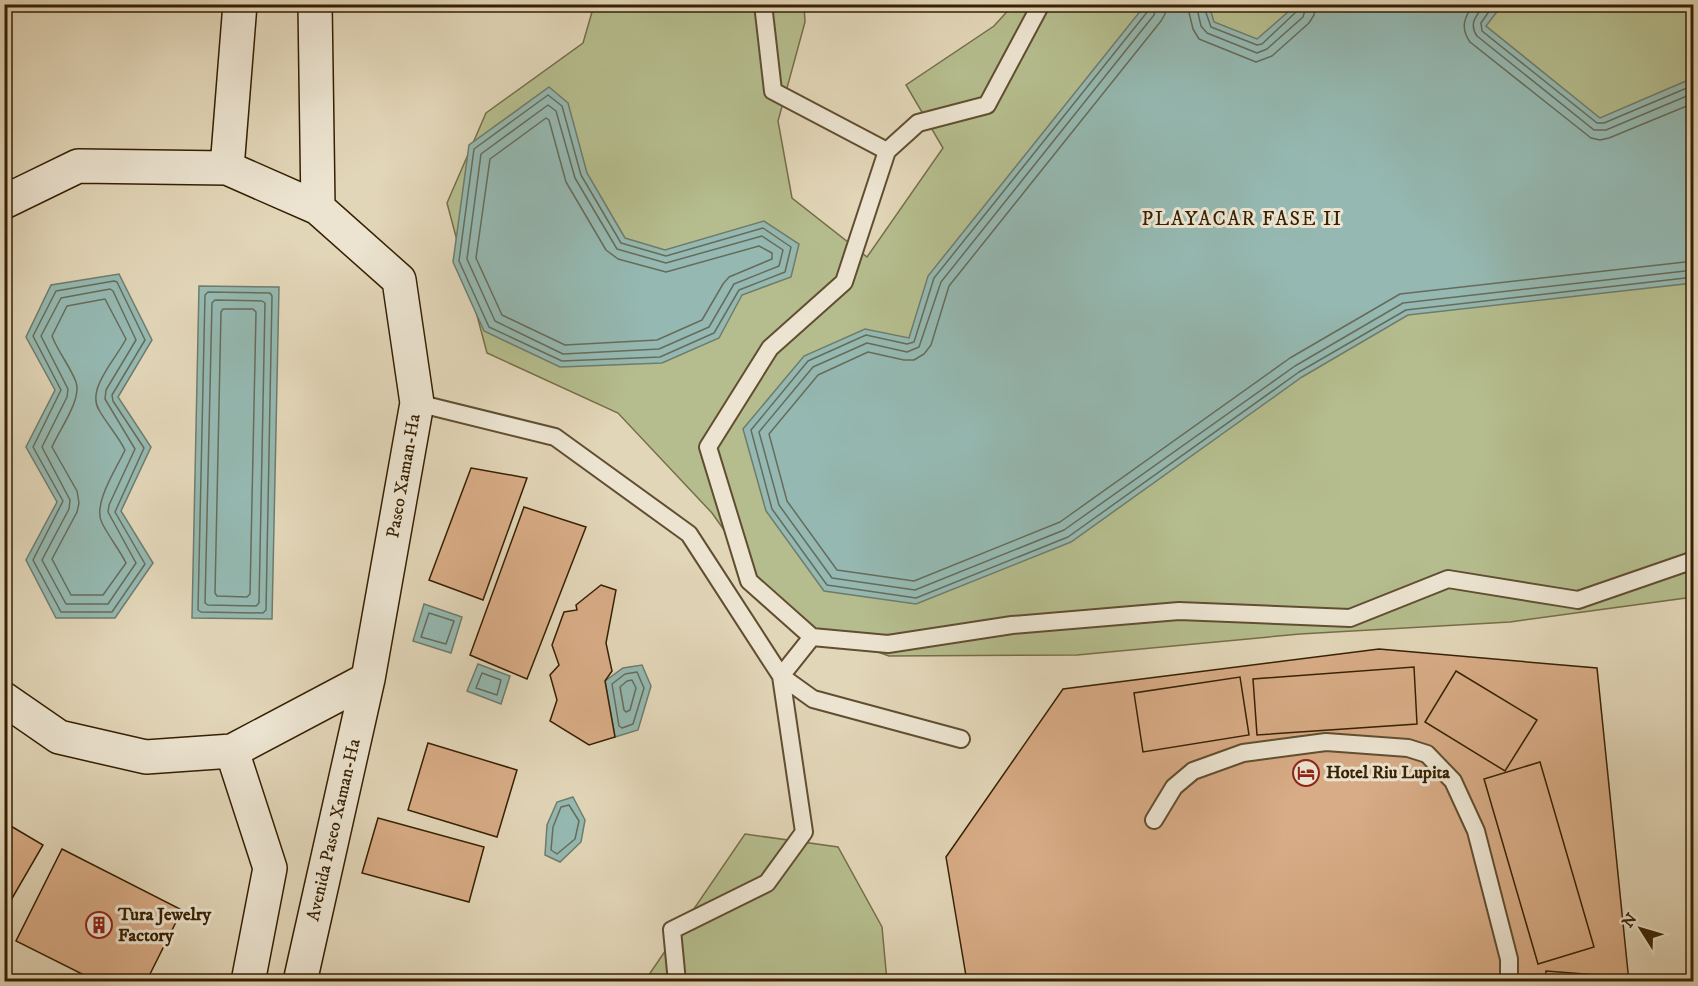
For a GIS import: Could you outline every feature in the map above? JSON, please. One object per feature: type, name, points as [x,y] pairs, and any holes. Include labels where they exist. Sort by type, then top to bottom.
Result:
[{"type":"main road","points":[[227,168],[240,4]]},
{"type":"main road","points":[[315,4],[318,208]]},
{"type":"main road","name":"Paseo Xaman-Ha","points":[[4,202],[78,166],[227,168],[318,208],[399,280],[417,403],[368,679]]},
{"type":"main road","points":[[4,699],[59,737],[146,757],[232,751],[368,679]]},
{"type":"main road","name":"Avenida Paseo Xaman-Ha","points":[[300,981],[368,679]]},
{"type":"main road","points":[[232,751],[270,868],[248,981]]},
{"type":"lane","points":[[763,4],[773,91],[887,151]]},
{"type":"lane","points":[[1041,4],[987,105],[918,123],[887,151],[844,282],[770,348],[708,447],[749,581],[812,637],[888,644],[1012,625],[1179,612],[1350,618],[1448,579],[1578,600],[1694,560]]},
{"type":"lane","points":[[417,403],[555,437],[689,534],[781,676],[813,699],[961,739]]},
{"type":"lane","points":[[676,981],[672,930],[767,883],[804,832],[781,676],[812,637]]},
{"type":"lane","points":[[1154,820],[1174,787],[1193,771],[1243,753],[1326,742],[1407,748],[1427,754],[1453,781],[1476,831],[1509,959],[1509,981]]},
{"type":"green space","points":[[594,5],[804,5],[805,22],[778,121],[792,198],[867,257],[943,148],[906,85],[994,26],[1013,5],[1693,5],[1693,597],[1510,622],[1300,634],[1077,655],[889,656],[788,620],[712,513],[618,413],[487,353],[447,203],[486,113],[583,43]]},
{"type":"green space","points":[[745,834],[838,847],[882,927],[887,981],[644,982]]},
{"type":"water","points":[[1146,4],[1209,5],[1214,22],[1257,39],[1296,5],[1502,5],[1486,26],[1600,118],[1693,78],[1693,283],[1408,315],[1302,377],[1071,542],[916,604],[824,591],[766,511],[743,429],[804,356],[865,329],[909,338],[928,276]]},
{"type":"water","points":[[549,87],[568,103],[587,173],[625,238],[665,250],[764,221],[799,244],[791,277],[742,295],[719,338],[662,363],[560,367],[484,331],[453,262],[469,145]]},
{"type":"water","points":[[119,274],[152,340],[118,397],[151,447],[121,511],[153,563],[115,618],[56,618],[26,560],[57,502],[26,447],[55,390],[26,337],[51,285]]},
{"type":"water","points":[[199,286],[279,287],[272,619],[192,618]]},
{"type":"water","points":[[424,604],[462,617],[451,653],[413,641]]},
{"type":"water","points":[[478,664],[510,676],[501,704],[467,691]]},
{"type":"water","points":[[642,665],[651,686],[638,730],[615,737],[605,681],[623,668]]},
{"type":"water","points":[[573,797],[585,820],[581,842],[560,862],[545,855],[547,825],[557,802]]},
{"type":"building","points":[[471,468],[527,478],[483,600],[429,580]]},
{"type":"building","points":[[524,507],[586,527],[527,679],[470,655]]},
{"type":"building","points":[[601,585],[616,590],[606,643],[612,671],[605,681],[615,737],[589,745],[550,721],[557,700],[550,675],[559,665],[552,645],[564,612],[577,610],[576,605]]},
{"type":"building","name":"Hotel Riu Lupita","points":[[1379,649],[1597,668],[1629,982],[967,982],[946,857],[1063,689]]},
{"type":"building","points":[[1414,667],[1417,724],[1257,735],[1253,679]]},
{"type":"building","points":[[1456,671],[1537,720],[1505,771],[1425,722]]},
{"type":"building","points":[[1240,677],[1249,735],[1143,752],[1134,693]]},
{"type":"building","points":[[428,743],[517,770],[497,837],[408,810]]},
{"type":"building","points":[[1540,762],[1594,947],[1538,964],[1484,779]]},
{"type":"building","points":[[378,818],[484,847],[469,902],[362,873]]},
{"type":"building","points":[[4,822],[43,845],[7,907],[4,906]]},
{"type":"building","name":"Tura Jewelry Factory","points":[[62,849],[182,910],[146,982],[98,982],[16,941]]},
{"type":"building","points":[[1546,971],[1610,976],[1609,982],[1545,982]]},
{"type":"place","name":"Hotel Riu Lupita","points":[[1306,773]]},
{"type":"place","name":"Tura Jewelry Factory","points":[[99,925]]},
{"type":"district","name":"PLAYACAR FASE II","points":[[1242,219]]}]
